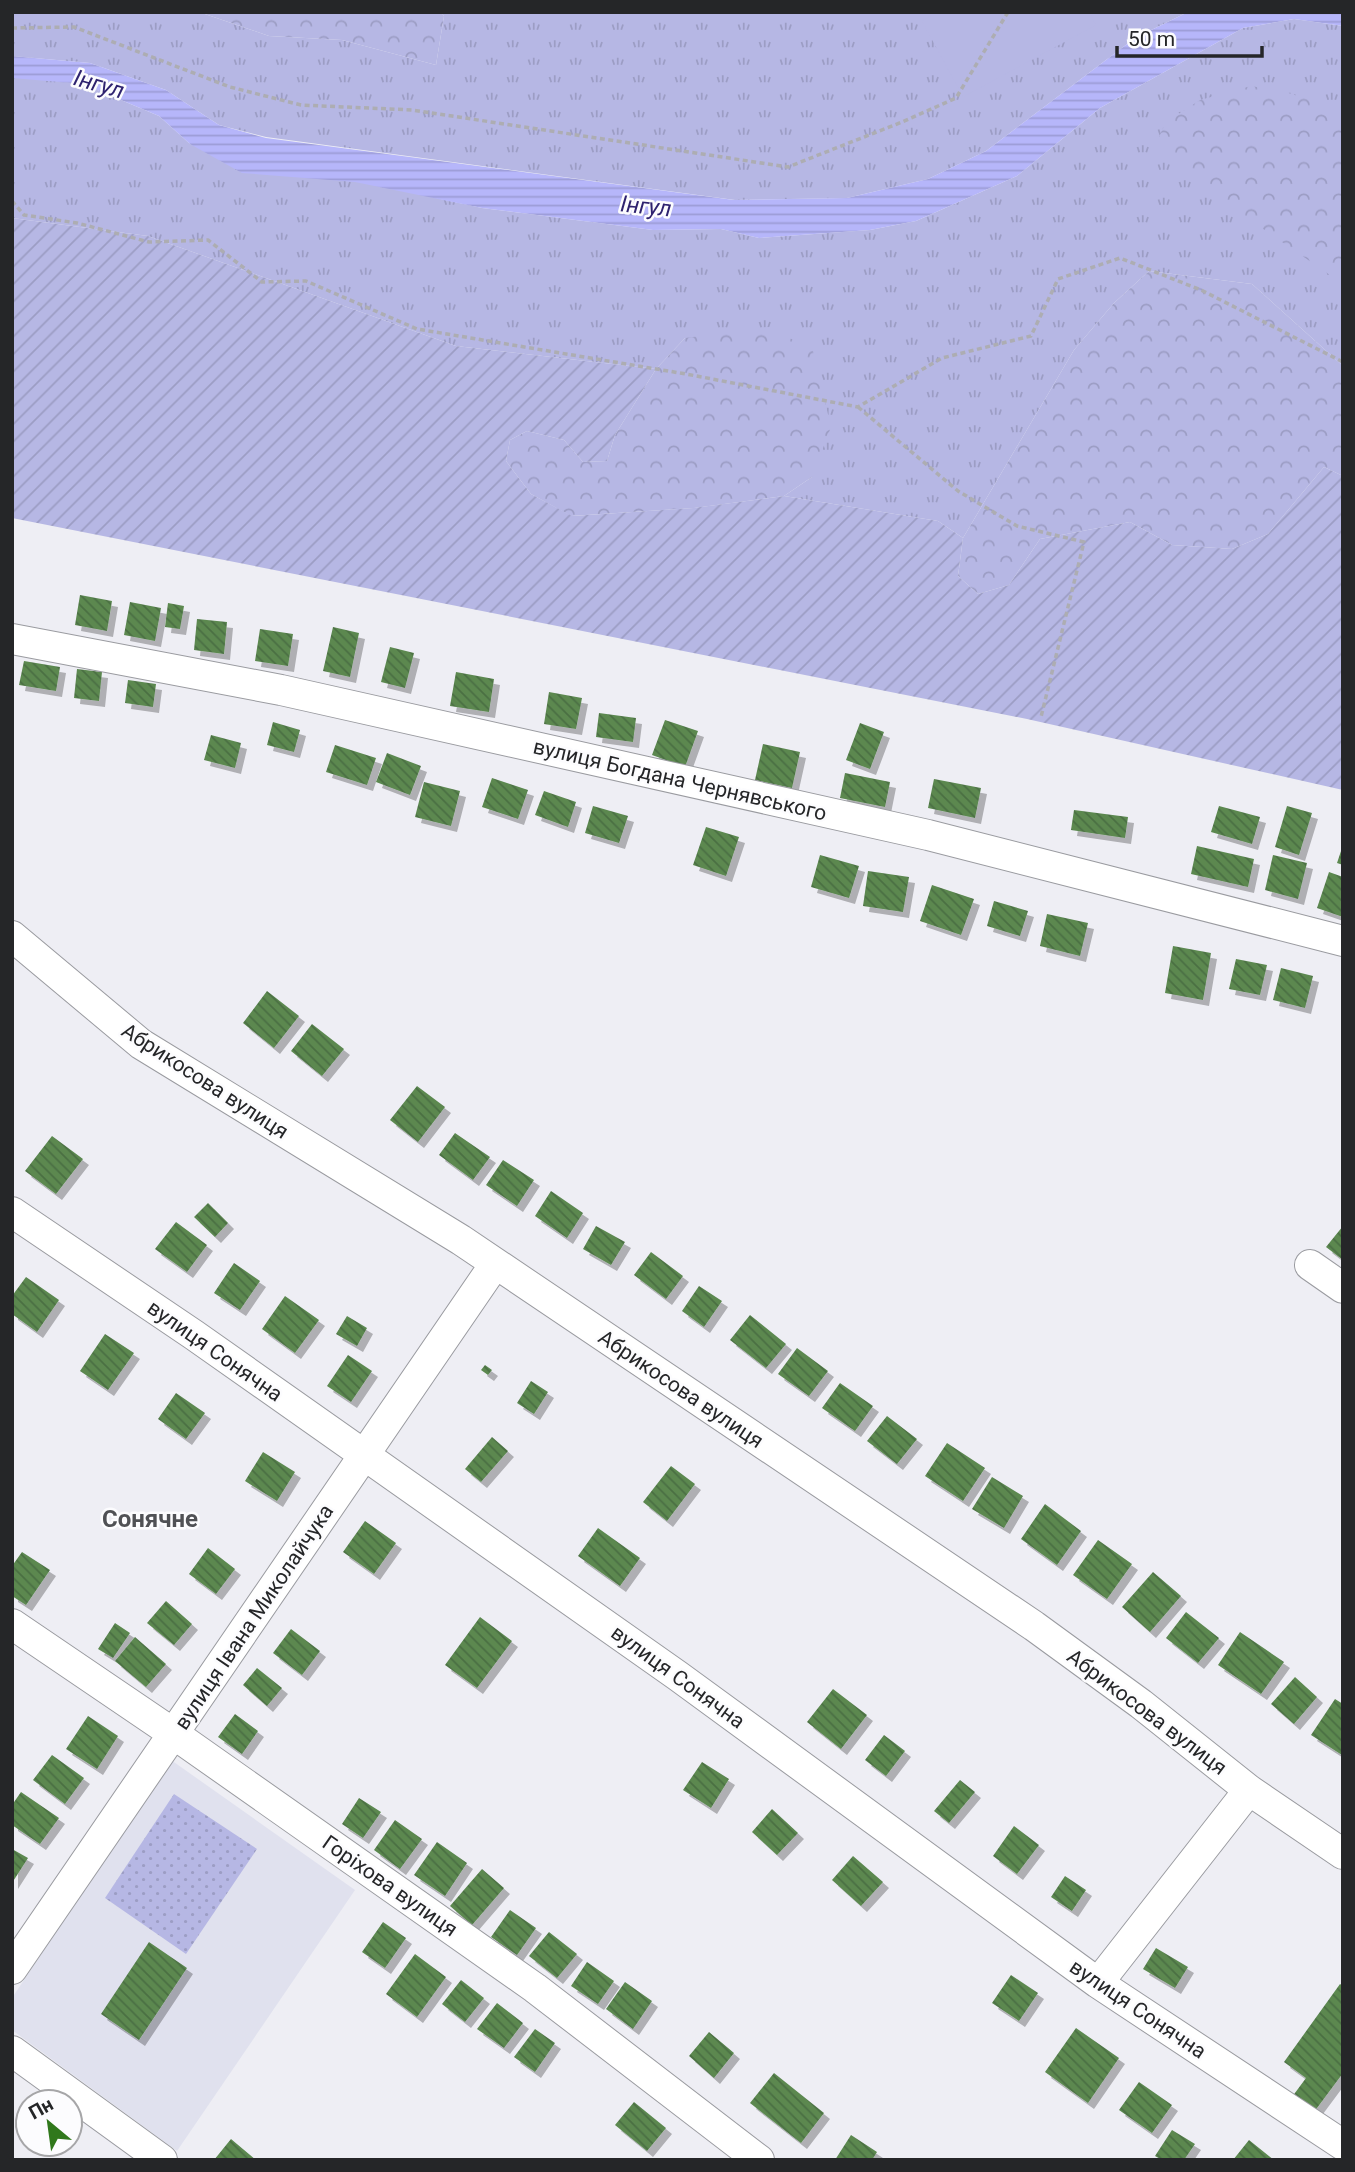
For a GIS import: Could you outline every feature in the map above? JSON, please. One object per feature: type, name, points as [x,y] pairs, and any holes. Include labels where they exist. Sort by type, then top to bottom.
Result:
[{"type":"street","name":"вулиця Богдана Чернявського","points":[[12,639],[281,690],[928,835],[1343,941]]},
{"type":"street","name":"Абрикосова вулиця","points":[[12,936],[141,1044],[461,1240],[1034,1626],[1140,1704],[1249,1790],[1343,1853]]},
{"type":"street","name":"вулиця Сонячна","points":[[12,1212],[194,1335],[678,1676],[1098,1983],[1343,2145]]},
{"type":"street","name":"вулиця Івана Миколайчука","points":[[12,1969],[495,1264]]},
{"type":"street","points":[[1310,1265],[1343,1288]]},
{"type":"street","name":"Горіхова вулиця","points":[[12,1624],[174,1734],[535,1988],[759,2160]]},
{"type":"street","points":[[1098,1983],[1249,1790]]},
{"type":"street","points":[[12,2051],[162,2160]]},
{"type":"path","points":[[12,28],[74,27],[230,87],[301,105],[412,110],[788,166],[956,98],[1009,12]]},
{"type":"path","points":[[12,201],[24,215],[77,223],[149,242],[208,240],[262,282],[306,281],[417,329],[685,374],[858,407],[958,491],[1017,526],[1084,542],[1041,717]]},
{"type":"path","points":[[858,407],[942,358],[1031,336],[1058,279],[1120,258],[1201,289],[1343,362]]},
{"type":"shaded area","points":[[171,1760],[355,1890],[177,2151],[12,2030],[12,1998]]},
{"type":"green space","points":[[12,12],[199,12],[269,36],[342,40],[436,65],[444,16],[441,12],[1188,12],[1135,38],[986,151],[928,179],[847,198],[735,200],[266,137],[219,125],[166,90],[90,63],[12,56]]},
{"type":"green space","points":[[199,12],[441,12],[444,16],[436,65],[342,40],[269,36]]},
{"type":"green space","points":[[937,12],[1089,12],[1096,25],[963,97],[922,21]]},
{"type":"green space","points":[[1294,19],[1343,26],[1343,366],[1252,284],[1149,271],[1114,303],[1074,350],[963,538],[938,521],[784,496],[812,477],[685,338],[656,369],[456,346],[148,236],[12,218],[12,78],[16,77],[83,84],[159,116],[190,144],[482,208],[653,230],[721,229],[759,238],[870,230],[916,221],[1017,176],[1100,108],[1243,28]]},
{"type":"green space","points":[[1251,86],[1285,92],[1343,110],[1343,284],[1179,171],[1158,139],[1166,122],[1200,100]]},
{"type":"green space","points":[[12,218],[148,236],[456,346],[656,369],[615,435],[607,461],[583,462],[564,440],[527,431],[510,440],[506,461],[531,494],[572,516],[693,508],[784,496],[938,521],[963,538],[958,576],[978,594],[1009,585],[1040,539],[1130,522],[1172,545],[1232,549],[1268,534],[1324,467],[1343,476],[1343,790],[1027,719],[12,518]]},
{"type":"green space","points":[[1149,271],[1252,284],[1343,366],[1343,476],[1324,467],[1268,534],[1232,549],[1172,545],[1130,522],[1040,539],[1009,585],[978,594],[958,576],[963,538],[1074,350],[1114,303]]},
{"type":"green space","points":[[770,327],[813,351],[831,427],[812,477],[784,496],[694,508],[571,516],[531,494],[506,461],[510,440],[527,431],[564,440],[583,462],[607,461],[615,435],[656,369],[685,338]]},
{"type":"green space","points":[[174,1794],[257,1849],[186,1954],[105,1898]]},
{"type":"water","name":"Інгул","points":[[1188,12],[1343,12],[1343,26],[1294,19],[1243,28],[1100,108],[1017,176],[916,221],[870,230],[759,238],[721,229],[653,230],[482,208],[355,182],[242,173],[190,144],[159,116],[83,84],[12,78],[12,56],[90,63],[166,90],[219,125],[266,138],[734,200],[847,198],[928,179],[986,151],[1135,38]]},
{"type":"building","points":[[80,595],[112,601],[107,631],[75,625]]},
{"type":"building","points":[[130,602],[161,608],[155,641],[124,635]]},
{"type":"building","points":[[168,603],[184,606],[180,629],[165,627]]},
{"type":"building","points":[[197,619],[227,622],[224,654],[194,650]]},
{"type":"building","points":[[333,627],[359,633],[350,677],[323,671]]},
{"type":"building","points":[[260,629],[293,634],[288,666],[255,661]]},
{"type":"building","points":[[390,647],[414,653],[405,688],[381,682]]},
{"type":"building","points":[[24,661],[60,667],[56,691],[19,685]]},
{"type":"building","points":[[77,669],[102,672],[99,701],[74,698]]},
{"type":"building","points":[[456,672],[494,679],[489,712],[450,706]]},
{"type":"building","points":[[128,680],[156,684],[153,707],[125,703]]},
{"type":"building","points":[[549,692],[582,698],[576,729],[544,724]]},
{"type":"building","points":[[599,713],[636,718],[633,742],[596,737]]},
{"type":"building","points":[[665,720],[698,731],[685,767],[652,755]]},
{"type":"building","points":[[273,722],[300,730],[294,752],[267,745]]},
{"type":"building","points":[[860,723],[884,732],[870,769],[846,760]]},
{"type":"building","points":[[211,735],[241,743],[235,768],[204,760]]},
{"type":"building","points":[[763,744],[800,752],[792,788],[755,780]]},
{"type":"building","points":[[335,745],[376,758],[367,785],[326,772]]},
{"type":"building","points":[[387,753],[421,766],[410,795],[376,782]]},
{"type":"building","points":[[845,773],[890,782],[885,807],[840,798]]},
{"type":"building","points":[[492,778],[528,790],[518,819],[482,807]]},
{"type":"building","points":[[934,779],[981,788],[975,818],[928,808]]},
{"type":"building","points":[[424,782],[460,791],[451,826],[415,817]]},
{"type":"building","points":[[544,791],[576,802],[568,827],[535,815]]},
{"type":"building","points":[[593,806],[628,816],[619,843],[585,833]]},
{"type":"building","points":[[1219,806],[1260,817],[1252,844],[1211,832]]},
{"type":"building","points":[[1287,806],[1312,813],[1299,855],[1275,847]]},
{"type":"building","points":[[1074,810],[1128,817],[1125,838],[1071,830]]},
{"type":"building","points":[[706,827],[739,837],[726,876],[693,865]]},
{"type":"building","points":[[1343,845],[1343,865],[1337,863]]},
{"type":"building","points":[[1197,846],[1254,859],[1248,887],[1191,874]]},
{"type":"building","points":[[820,855],[859,866],[849,898],[811,887]]},
{"type":"building","points":[[1273,855],[1307,863],[1298,899],[1265,890]]},
{"type":"building","points":[[868,871],[909,877],[903,912],[863,906]]},
{"type":"building","points":[[1329,872],[1343,877],[1343,917],[1317,908]]},
{"type":"building","points":[[932,885],[974,899],[961,935],[920,921]]},
{"type":"building","points":[[994,901],[1028,911],[1020,936],[987,926]]},
{"type":"building","points":[[1047,914],[1088,923],[1080,956],[1040,946]]},
{"type":"building","points":[[1173,946],[1211,953],[1203,1000],[1165,993]]},
{"type":"building","points":[[1236,959],[1267,965],[1260,995],[1229,989]]},
{"type":"building","points":[[1281,968],[1313,976],[1305,1008],[1273,1000]]},
{"type":"building","points":[[267,991],[299,1016],[274,1048],[243,1023]]},
{"type":"building","points":[[312,1024],[344,1049],[322,1076],[291,1051]]},
{"type":"building","points":[[417,1086],[445,1107],[418,1142],[390,1120]]},
{"type":"building","points":[[455,1133],[490,1157],[473,1180],[439,1155]]},
{"type":"building","points":[[52,1136],[83,1159],[56,1194],[25,1171]]},
{"type":"building","points":[[503,1160],[534,1180],[517,1206],[486,1185]]},
{"type":"building","points":[[551,1191],[583,1213],[567,1238],[535,1216]]},
{"type":"building","points":[[208,1203],[228,1223],[215,1237],[194,1217]]},
{"type":"building","points":[[176,1222],[207,1245],[187,1272],[155,1249]]},
{"type":"building","points":[[596,1226],[625,1242],[611,1265],[583,1249]]},
{"type":"building","points":[[1343,1226],[1343,1260],[1326,1247]]},
{"type":"building","points":[[651,1252],[683,1276],[666,1299],[634,1275]]},
{"type":"building","points":[[234,1263],[260,1281],[240,1310],[214,1293]]},
{"type":"building","points":[[26,1277],[59,1300],[37,1332],[12,1314],[12,1296]]},
{"type":"building","points":[[699,1286],[722,1301],[704,1327],[682,1311]]},
{"type":"building","points":[[285,1296],[319,1320],[295,1353],[262,1329]]},
{"type":"building","points":[[750,1315],[786,1344],[766,1368],[730,1340]]},
{"type":"building","points":[[347,1316],[367,1328],[357,1346],[336,1334]]},
{"type":"building","points":[[105,1334],[134,1353],[108,1390],[80,1371]]},
{"type":"building","points":[[797,1348],[828,1371],[809,1396],[778,1374]]},
{"type":"building","points":[[348,1355],[372,1371],[351,1402],[327,1386]]},
{"type":"building","points":[[485,1365],[492,1370],[488,1375],[481,1370]]},
{"type":"building","points":[[531,1381],[548,1392],[534,1414],[517,1403]]},
{"type":"building","points":[[840,1383],[873,1406],[855,1431],[822,1408]]},
{"type":"building","points":[[176,1393],[205,1413],[186,1439],[158,1419]]},
{"type":"building","points":[[887,1416],[917,1439],[897,1464],[867,1441]]},
{"type":"building","points":[[492,1437],[508,1451],[481,1482],[465,1469]]},
{"type":"building","points":[[947,1443],[985,1468],[963,1501],[925,1476]]},
{"type":"building","points":[[263,1452],[295,1472],[277,1501],[245,1481]]},
{"type":"building","points":[[671,1466],[695,1484],[667,1521],[643,1502]]},
{"type":"building","points":[[992,1477],[1023,1496],[1004,1528],[972,1509]]},
{"type":"building","points":[[1045,1504],[1081,1531],[1057,1565],[1021,1539]]},
{"type":"building","points":[[365,1521],[396,1543],[374,1574],[343,1552]]},
{"type":"building","points":[[598,1528],[640,1558],[620,1586],[578,1556]]},
{"type":"building","points":[[1098,1540],[1132,1564],[1107,1599],[1073,1575]]},
{"type":"building","points":[[208,1548],[235,1569],[216,1594],[189,1574]]},
{"type":"building","points":[[22,1552],[50,1570],[26,1605],[12,1596],[12,1566]]},
{"type":"building","points":[[1153,1572],[1181,1596],[1150,1632],[1122,1607]]},
{"type":"building","points":[[166,1601],[192,1624],[174,1645],[147,1623]]},
{"type":"building","points":[[1186,1612],[1219,1638],[1198,1663],[1166,1638]]},
{"type":"building","points":[[480,1617],[512,1641],[477,1688],[445,1665]]},
{"type":"building","points":[[115,1623],[130,1633],[113,1658],[98,1649]]},
{"type":"building","points":[[291,1629],[320,1651],[302,1675],[273,1653]]},
{"type":"building","points":[[1240,1632],[1284,1662],[1261,1694],[1218,1665]]},
{"type":"building","points":[[135,1637],[166,1664],[146,1687],[115,1661]]},
{"type":"building","points":[[257,1668],[282,1688],[267,1706],[243,1685]]},
{"type":"building","points":[[1295,1677],[1317,1697],[1294,1724],[1271,1704]]},
{"type":"building","points":[[833,1689],[867,1715],[841,1749],[807,1722]]},
{"type":"building","points":[[1335,1699],[1343,1704],[1342,1755],[1311,1735]]},
{"type":"building","points":[[235,1714],[258,1731],[242,1754],[218,1737]]},
{"type":"building","points":[[88,1716],[118,1736],[97,1769],[66,1749]]},
{"type":"building","points":[[884,1735],[905,1751],[886,1776],[865,1760]]},
{"type":"building","points":[[52,1755],[84,1778],[65,1804],[33,1780]]},
{"type":"building","points":[[702,1762],[729,1779],[711,1808],[683,1790]]},
{"type":"building","points":[[960,1780],[975,1792],[949,1823],[934,1811]]},
{"type":"building","points":[[21,1792],[59,1818],[40,1844],[12,1825],[12,1805]]},
{"type":"building","points":[[359,1798],[381,1812],[363,1838],[342,1824]]},
{"type":"building","points":[[772,1809],[798,1833],[777,1855],[752,1832]]},
{"type":"building","points":[[395,1820],[422,1839],[400,1869],[374,1850]]},
{"type":"building","points":[[1014,1826],[1039,1845],[1017,1874],[993,1856]]},
{"type":"building","points":[[437,1842],[467,1863],[445,1896],[414,1875]]},
{"type":"building","points":[[12,1849],[28,1858],[12,1883]]},
{"type":"building","points":[[853,1856],[883,1882],[861,1906],[832,1880]]},
{"type":"building","points":[[482,1869],[504,1888],[472,1925],[450,1906]]},
{"type":"building","points":[[1065,1876],[1086,1890],[1072,1911],[1051,1897]]},
{"type":"building","points":[[510,1910],[536,1928],[517,1955],[491,1937]]},
{"type":"building","points":[[383,1922],[406,1938],[385,1968],[362,1952]]},
{"type":"building","points":[[549,1932],[577,1954],[557,1978],[529,1956]]},
{"type":"building","points":[[149,1942],[187,1968],[139,2040],[101,2014]]},
{"type":"building","points":[[1156,1948],[1188,1967],[1175,1988],[1143,1969]]},
{"type":"building","points":[[415,1954],[446,1977],[417,2017],[386,1994]]},
{"type":"building","points":[[587,1962],[614,1981],[598,2004],[571,1986]]},
{"type":"building","points":[[1011,1975],[1038,1993],[1019,2021],[992,2003]]},
{"type":"building","points":[[461,1980],[484,1998],[465,2022],[442,2004]]},
{"type":"building","points":[[625,1982],[652,2001],[633,2029],[606,2009]]},
{"type":"building","points":[[1340,1984],[1343,1986],[1343,2073],[1314,2112],[1292,2097],[1306,2078],[1284,2062]]},
{"type":"building","points":[[497,2003],[523,2023],[504,2048],[477,2029]]},
{"type":"building","points":[[1076,2028],[1119,2058],[1088,2103],[1045,2072]]},
{"type":"building","points":[[535,2029],[555,2043],[535,2072],[514,2057]]},
{"type":"building","points":[[709,2032],[734,2053],[714,2078],[689,2056]]},
{"type":"building","points":[[774,2073],[824,2113],[801,2143],[750,2103]]},
{"type":"building","points":[[1139,2082],[1172,2105],[1152,2133],[1119,2110]]},
{"type":"building","points":[[634,2102],[666,2128],[647,2151],[615,2125]]},
{"type":"building","points":[[1172,2130],[1195,2144],[1184,2160],[1162,2160],[1155,2156]]},
{"type":"building","points":[[851,2135],[877,2152],[872,2160],[835,2160]]},
{"type":"building","points":[[231,2139],[256,2160],[214,2160]]},
{"type":"building","points":[[1249,2140],[1274,2160],[1233,2160]]},
{"type":"district","name":"Сонячне","points":[[150,1519]]}]
